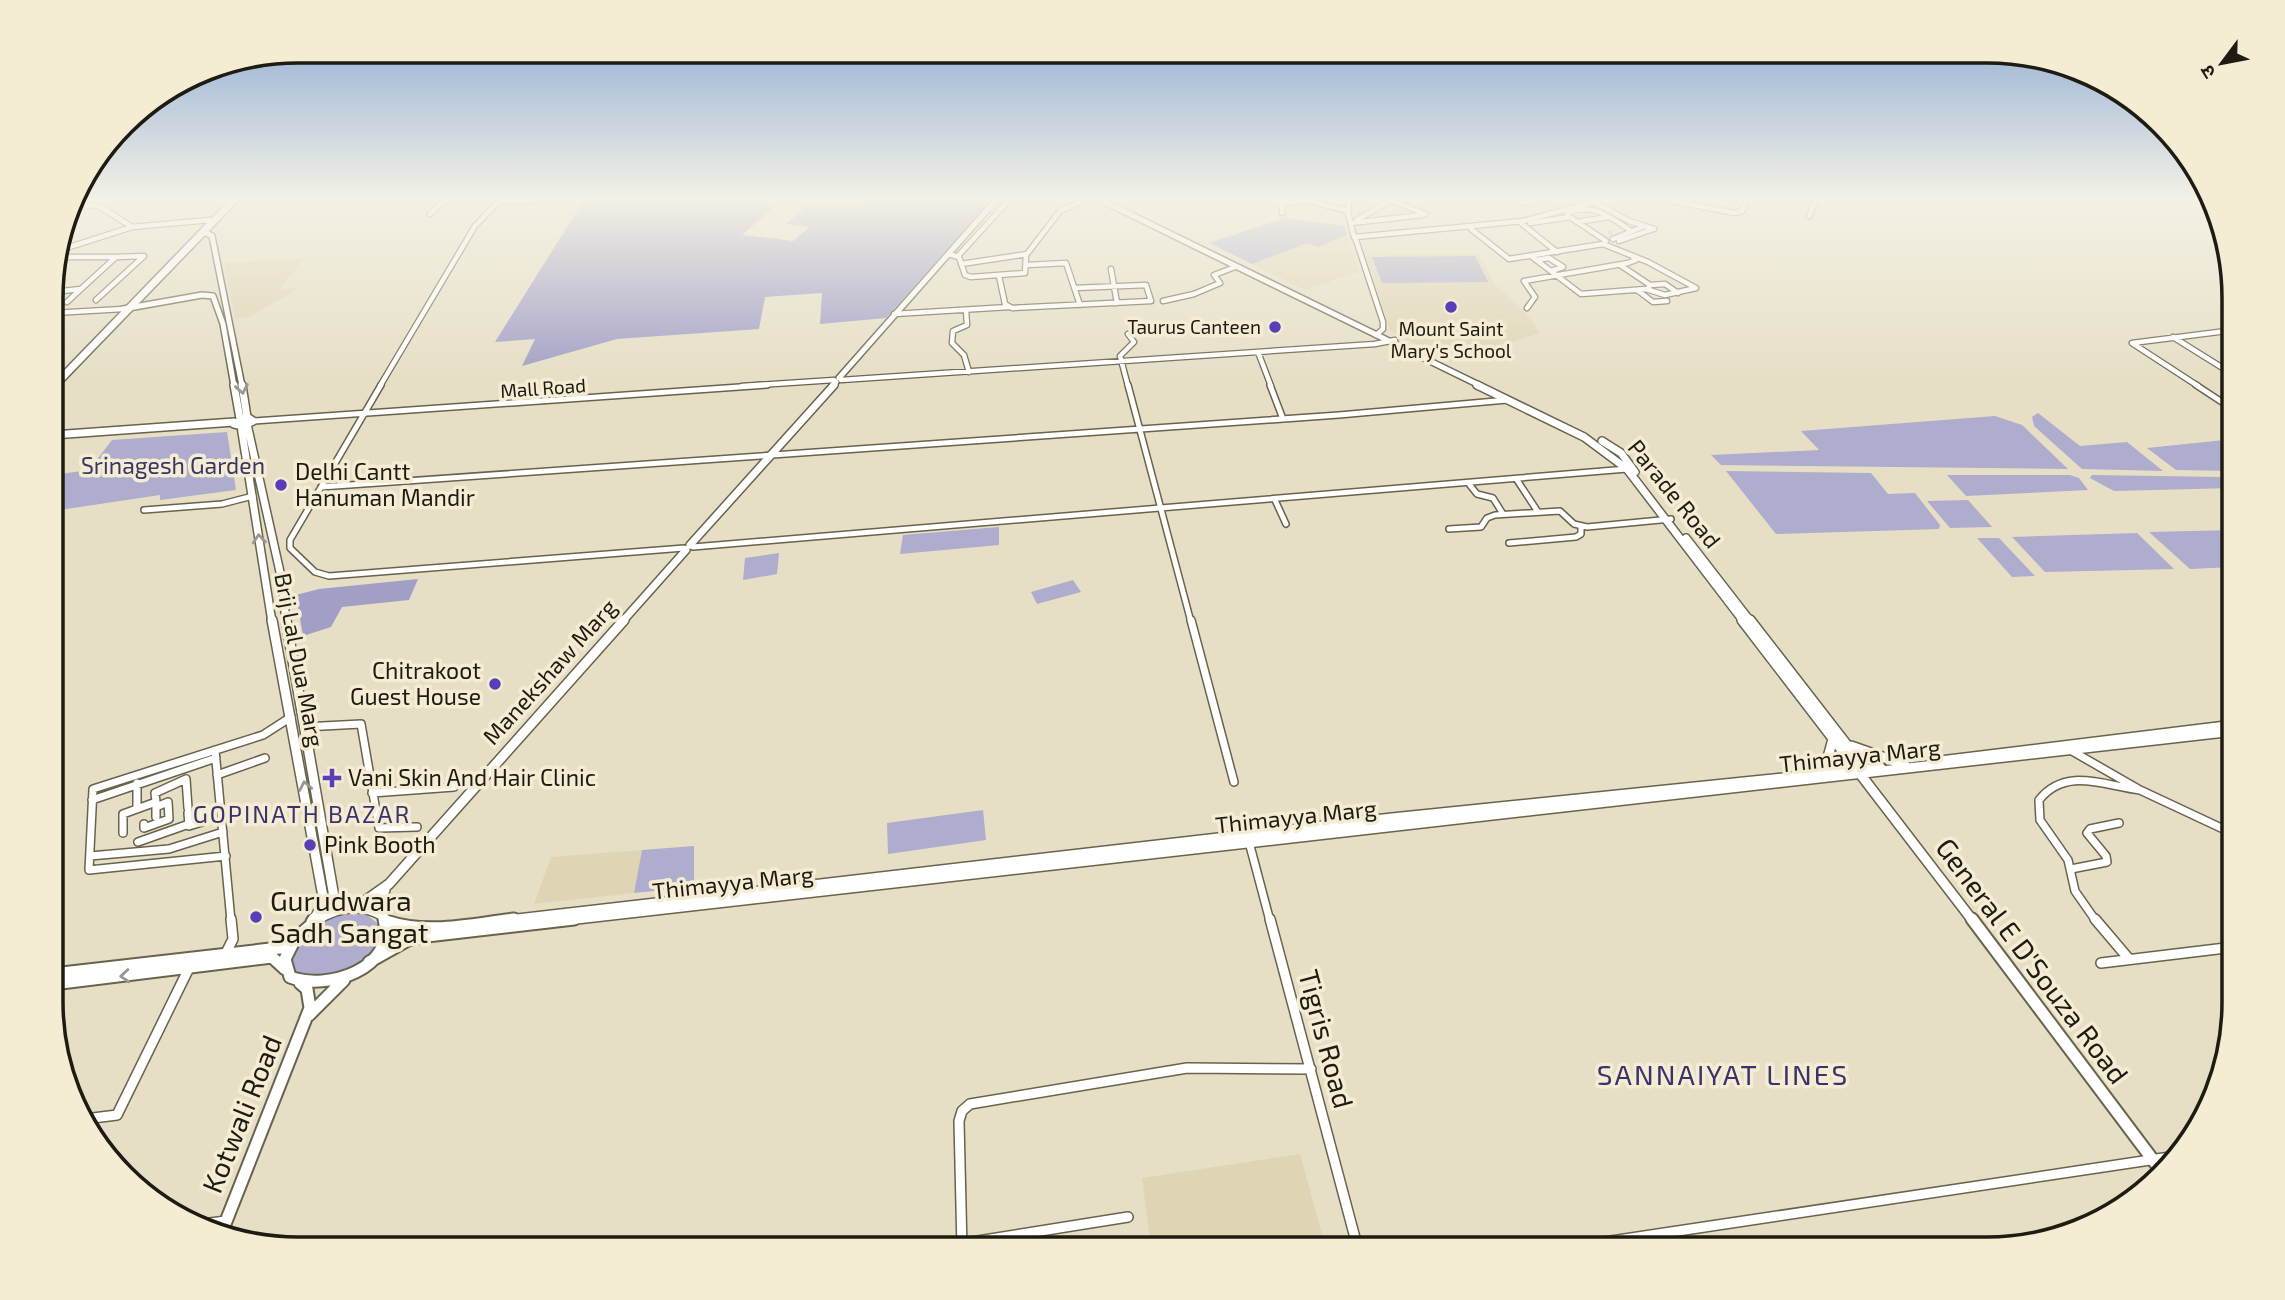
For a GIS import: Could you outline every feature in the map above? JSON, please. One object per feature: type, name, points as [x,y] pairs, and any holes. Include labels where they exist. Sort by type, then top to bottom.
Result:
[{"type":"main road","points":[[63,376],[173,261]]},
{"type":"main road","points":[[63,370],[125,311]]},
{"type":"street","points":[[67,302],[112,261]]},
{"type":"street","points":[[96,300],[139,261]]},
{"type":"street","points":[[218,261],[244,421]]},
{"type":"street","points":[[455,261],[290,540],[290,548],[296,555],[321,575],[1275,500],[1630,469]]},
{"type":"street","name":"Manekshaw Marg","points":[[384,918],[381,898],[389,884],[458,802],[772,455],[942,261]]},
{"type":"street","points":[[960,261],[967,276],[1026,273],[1027,261]]},
{"type":"street","points":[[961,264],[985,261]]},
{"type":"street","name":"Parade Road","points":[[1223,261],[1378,334]]},
{"type":"street","name":"Parade Road","points":[[1228,261],[1599,446],[1630,469]]},
{"type":"street","points":[[1362,261],[1383,322],[1378,334]]},
{"type":"street","points":[[1537,261],[1581,294],[1637,290],[1665,284],[1678,293]]},
{"type":"street","points":[[1553,261],[1563,267],[1553,273]]},
{"type":"street","points":[[1527,308],[1535,297],[1524,281],[1553,273],[1635,261]]},
{"type":"street","points":[[1620,265],[1663,295],[1696,288],[1643,261]]},
{"type":"street","points":[[1027,265],[1065,262],[1080,305]]},
{"type":"street","points":[[1163,301],[1194,294],[1220,283],[1214,275],[1235,267]]},
{"type":"street","points":[[1111,269],[1117,303]]},
{"type":"street","points":[[999,276],[1009,307]]},
{"type":"street","points":[[894,314],[1151,301],[1146,285],[1075,288]]},
{"type":"street","points":[[63,291],[81,289]]},
{"type":"street","points":[[1637,290],[1653,302],[1667,301]]},
{"type":"street","points":[[63,313],[125,311],[202,295],[213,296],[223,324],[244,421]]},
{"type":"street","points":[[125,311],[157,304]]},
{"type":"street","points":[[967,310],[967,325],[953,331],[952,343],[964,355],[969,372]]},
{"type":"street","points":[[2221,331],[2132,343],[2221,401]]},
{"type":"street","points":[[1128,334],[1135,342],[1120,354],[1234,782]]},
{"type":"street","points":[[2172,337],[2221,367]]},
{"type":"street","name":"Parade Road","points":[[1392,341],[1621,453],[1668,520],[1845,743],[1864,774]]},
{"type":"street","name":"Mall Road","points":[[244,421],[1392,341]]},
{"type":"street","points":[[1258,352],[1283,419]]},
{"type":"street","points":[[321,486],[1283,419],[1507,400]]},
{"type":"street","points":[[63,434],[244,421]]},
{"type":"street","name":"Brij Lal Dua Marg","points":[[244,421],[260,561],[329,899]]},
{"type":"street","name":"Brij Lal Dua Marg","points":[[244,421],[282,581],[329,899]]},
{"type":"street","points":[[1517,480],[1538,512]]},
{"type":"street","points":[[1469,484],[1477,494],[1493,498],[1503,514]]},
{"type":"street","points":[[144,510],[222,504],[253,496]]},
{"type":"street","points":[[1275,500],[1286,524]]},
{"type":"street","points":[[1449,530],[1481,527],[1488,517],[1538,512],[1560,511],[1581,527],[1668,520]]},
{"type":"street","points":[[1509,543],[1576,537],[1581,534],[1581,527]]},
{"type":"street","name":"Parade Road","points":[[1757,634],[1833,738],[1864,774]]},
{"type":"street","points":[[92,800],[262,735],[291,717]]},
{"type":"street","points":[[304,727],[361,724],[379,828],[417,827]]},
{"type":"street","name":"Thimayya Marg","points":[[369,962],[408,940],[427,936],[1812,773],[1864,774],[1905,765],[2221,727]]},
{"type":"street","name":"Thimayya Marg","points":[[384,918],[410,929],[430,929],[854,886],[2221,733]]},
{"type":"street","points":[[1812,773],[1822,768],[1832,748],[1833,738]]},
{"type":"street","points":[[1845,743],[1861,752],[1905,765]]},
{"type":"street","points":[[2072,751],[2140,790],[2221,827]]},
{"type":"street","points":[[215,754],[93,789],[89,870],[226,856]]},
{"type":"street","points":[[215,754],[233,939],[226,953]]},
{"type":"street","points":[[217,775],[265,758]]},
{"type":"street","name":"General E D'Souza Road","points":[[1864,774],[2156,1164]]},
{"type":"street","points":[[137,775],[137,809]]},
{"type":"street","points":[[156,817],[155,793],[186,779],[189,827]]},
{"type":"street","points":[[2129,959],[2076,892],[2068,861],[2042,827],[2039,810],[2043,794],[2056,785],[2076,779],[2140,790]]},
{"type":"street","points":[[372,793],[454,787]]},
{"type":"street","points":[[123,833],[123,814],[168,802],[169,819],[144,828],[144,824]]},
{"type":"street","points":[[138,842],[202,825],[201,809]]},
{"type":"street","points":[[2071,869],[2106,862],[2106,856],[2087,833],[2119,823]]},
{"type":"street","points":[[90,856],[169,849],[223,832]]},
{"type":"street","name":"Tigris Road","points":[[1249,842],[1355,1236]]},
{"type":"street","name":"Manekshaw Marg","points":[[355,906],[389,884]]},
{"type":"street","points":[[285,969],[288,947],[329,899],[384,918],[385,941],[369,962],[335,987],[306,1017]]},
{"type":"street","points":[[312,922],[355,906]]},
{"type":"street","points":[[63,973],[288,947]]},
{"type":"street","points":[[2101,963],[2221,948]]},
{"type":"street","points":[[63,983],[272,957],[307,989],[310,997],[306,1017]]},
{"type":"street","points":[[94,1118],[117,1115],[190,966]]},
{"type":"street","points":[[298,982],[327,984],[359,970]]},
{"type":"street","name":"Kotwali Road","points":[[224,1225],[306,1017]]},
{"type":"street","points":[[962,1237],[959,1121],[970,1104],[1071,1084],[1187,1068],[1311,1069]]},
{"type":"street","points":[[1648,1236],[2156,1164]]},
{"type":"street","points":[[1016,1237],[1128,1217]]},
{"type":"shaded area","points":[[303,261],[279,289],[299,288],[251,316],[235,319],[224,263]]},
{"type":"shaded area","points":[[546,261],[937,261],[886,318],[820,324],[822,293],[765,297],[759,329],[617,339],[522,366],[535,339],[495,342]]},
{"type":"shaded area","points":[[1245,261],[1355,261],[1359,272],[1305,290]]},
{"type":"shaded area","name":"Mount Saint Mary's School","points":[[1368,261],[1482,261],[1495,284],[1526,314],[1540,333],[1451,361],[1390,331]]},
{"type":"shaded area","points":[[418,579],[409,600],[342,607],[331,627],[303,636],[296,595],[319,589]]},
{"type":"shaded area","points":[[642,850],[634,893],[534,904],[551,857]]},
{"type":"shaded area","points":[[1300,1154],[1323,1236],[1149,1237],[1142,1178]]},
{"type":"green space","points":[[1373,261],[1477,261],[1488,282],[1382,283]]},
{"type":"green space","points":[[2038,413],[2080,446],[2127,442],[2163,471],[2082,469],[2034,426],[2032,417]]},
{"type":"green space","points":[[1995,416],[2022,425],[2068,469],[1721,465],[1711,455],[1819,450],[1801,431]]},
{"type":"green space","name":"Srinagesh Garden","points":[[227,432],[236,490],[160,500],[160,495],[63,510],[63,474],[89,470],[112,440]]},
{"type":"green space","points":[[2221,440],[2221,471],[2176,470],[2147,448]]},
{"type":"green space","points":[[1726,471],[1871,473],[1888,494],[1915,493],[1940,525],[1939,529],[1776,534]]},
{"type":"green space","points":[[1947,475],[2070,475],[2079,478],[2088,490],[1966,496]]},
{"type":"green space","points":[[2092,475],[2221,477],[2221,488],[2114,491],[2090,478]]},
{"type":"green space","points":[[1968,500],[1992,527],[1950,528],[1927,501]]},
{"type":"green space","points":[[999,527],[999,545],[900,554],[903,535]]},
{"type":"green space","points":[[2221,530],[2221,568],[2190,569],[2149,532]]},
{"type":"green space","points":[[2137,533],[2174,569],[2045,572],[2012,537]]},
{"type":"green space","points":[[1977,538],[1999,538],[2035,576],[2012,577]]},
{"type":"green space","points":[[779,553],[777,574],[743,580],[745,558]]},
{"type":"green space","points":[[1073,580],[1081,592],[1037,604],[1031,592]]},
{"type":"green space","points":[[983,810],[986,840],[888,854],[887,823]]},
{"type":"green space","points":[[694,846],[694,887],[634,893],[642,850]]},
{"type":"green space","points":[[351,912],[366,914],[378,924],[377,941],[368,956],[353,967],[317,977],[302,975],[293,968],[292,955],[299,941],[323,922]]},
{"type":"place","name":"Mount Saint Mary's School","points":[[1451,307]]},
{"type":"place","name":"Taurus Canteen","points":[[1275,327]]},
{"type":"place","name":"Delhi Cantt Hanuman Mandir","points":[[281,485]]},
{"type":"place","name":"Chitrakoot Guest House","points":[[495,684]]},
{"type":"place","name":"Vani Skin And Hair Clinic","points":[[332,778]]},
{"type":"place","name":"Pink Booth","points":[[310,845]]},
{"type":"place","name":"Gurudwara Sadh Sangat","points":[[256,917]]},
{"type":"district","name":"GOPINATH BAZAR","points":[[302,815]]},
{"type":"district","name":"SANNAIYAT LINES","points":[[1723,1075]]}]
